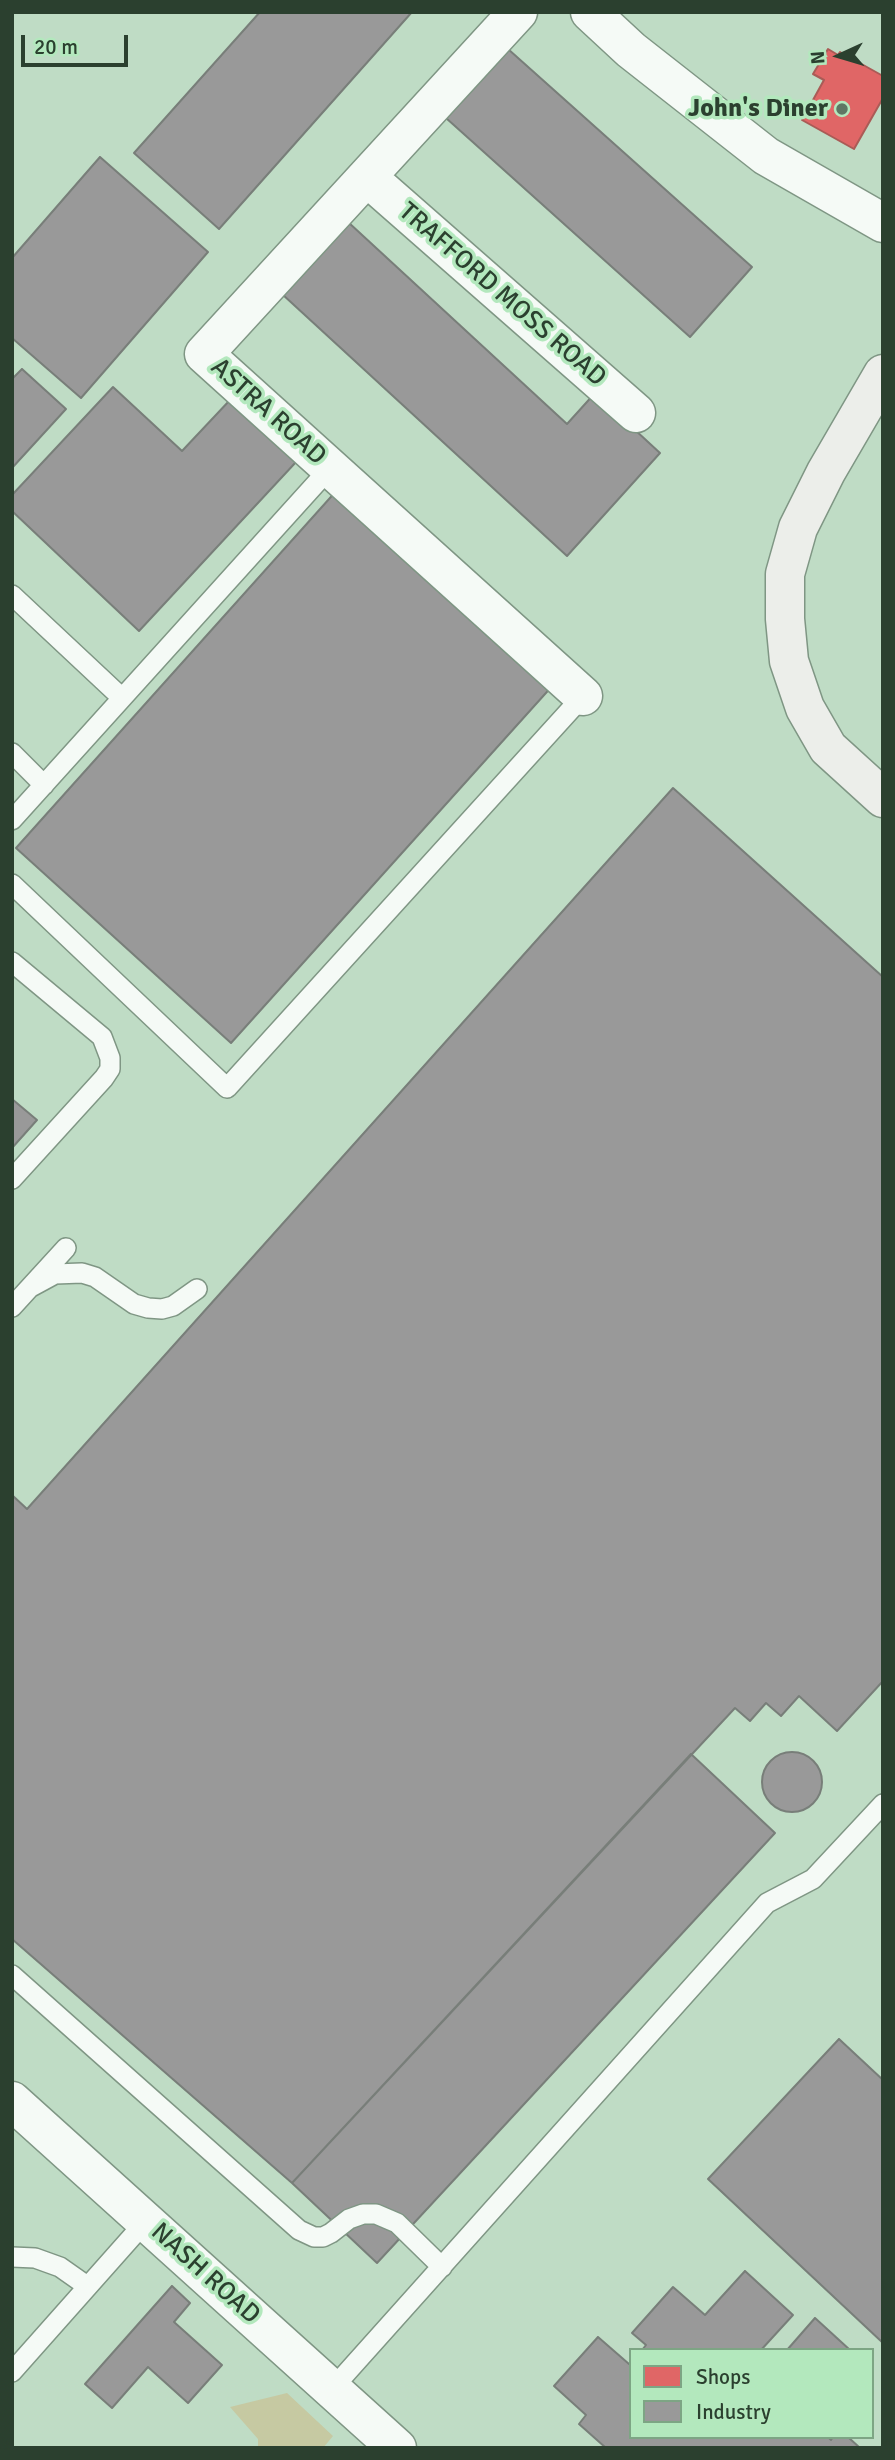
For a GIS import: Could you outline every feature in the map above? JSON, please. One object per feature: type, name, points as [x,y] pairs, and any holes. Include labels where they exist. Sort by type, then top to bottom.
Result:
[{"type":"main road","points":[[883,374],[826,472],[798,528],[785,574],[785,619],[789,661],[805,708],[828,748],[883,798]]},
{"type":"street","name":"ASTRA ROAD","points":[[518,12],[204,354],[583,696]]},
{"type":"street","points":[[590,12],[631,50],[766,156],[883,223]]},
{"type":"street","name":"TRAFFORD MOSS ROAD","points":[[367,177],[636,414]]},
{"type":"street","name":"NASH ROAD","points":[[12,2101],[397,2448]]},
{"type":"lane","points":[[12,820],[330,468]]},
{"type":"lane","points":[[12,595],[122,698]]},
{"type":"lane","points":[[12,884],[227,1088],[583,696]]},
{"type":"lane","points":[[12,753],[44,785]]},
{"type":"lane","points":[[12,962],[102,1037],[110,1058],[110,1069],[104,1078],[12,1179]]},
{"type":"lane","points":[[12,1307],[66,1248]]},
{"type":"lane","points":[[31,1287],[55,1275],[82,1273],[95,1277],[134,1304],[162,1309],[173,1306],[197,1289]]},
{"type":"lane","points":[[332,2389],[767,1903],[813,1879],[883,1804]]},
{"type":"lane","points":[[12,1975],[299,2230],[314,2237],[323,2237],[349,2219],[363,2214],[376,2214],[397,2223],[442,2267]]},
{"type":"lane","points":[[12,2372],[146,2221]]},
{"type":"lane","points":[[12,2257],[35,2258],[60,2267],[87,2286]]},
{"type":"green space","points":[[287,2393],[333,2436],[323,2448],[258,2448],[258,2439],[230,2407]]},
{"type":"building: Shops","name":"John's Diner","points":[[828,49],[838,55],[840,52],[883,76],[883,98],[854,149],[802,120],[824,80],[813,74]]},
{"type":"building: Industry","points":[[260,12],[412,12],[219,229],[134,153]]},
{"type":"building: Industry","points":[[508,49],[752,267],[690,337],[446,118]]},
{"type":"building: Industry","points":[[100,157],[208,252],[81,398],[12,338],[12,258]]},
{"type":"building: Industry","points":[[348,222],[567,424],[595,393],[660,453],[567,556],[282,294]]},
{"type":"building: Industry","points":[[22,369],[66,409],[12,468],[12,379]]},
{"type":"building: Industry","points":[[113,387],[182,451],[230,400],[296,462],[139,631],[12,511],[12,495]]},
{"type":"building: Industry","points":[[338,489],[554,684],[231,1043],[16,848]]},
{"type":"building: Industry","points":[[673,788],[883,977],[883,1681],[837,1731],[799,1696],[781,1716],[766,1703],[750,1721],[735,1708],[292,2183],[12,1939],[12,1495],[27,1509]]},
{"type":"building: Industry","points":[[12,1099],[37,1120],[12,1148]]},
{"type":"building: Industry","points":[[792,1752],[809,1757],[817,1765],[822,1782],[817,1799],[809,1807],[792,1812],[775,1807],[767,1799],[762,1782],[767,1765],[775,1757]]},
{"type":"building: Industry","points":[[691,1754],[775,1833],[377,2263],[292,2183]]},
{"type":"building: Industry","points":[[839,2039],[883,2080],[883,2343],[708,2179]]},
{"type":"building: Industry","points":[[745,2271],[793,2315],[763,2348],[644,2348],[646,2345],[632,2333],[673,2287],[705,2315]]},
{"type":"building: Industry","points":[[172,2286],[190,2303],[174,2322],[222,2365],[188,2403],[148,2367],[112,2408],[85,2384]]},
{"type":"building: Industry","points":[[815,2318],[848,2348],[789,2348]]},
{"type":"building: Industry","points":[[598,2337],[629,2364],[629,2439],[850,2439],[860,2448],[606,2448],[579,2424],[586,2415],[554,2386]]},
{"type":"place","name":"John's Diner","points":[[842,109]]}]
